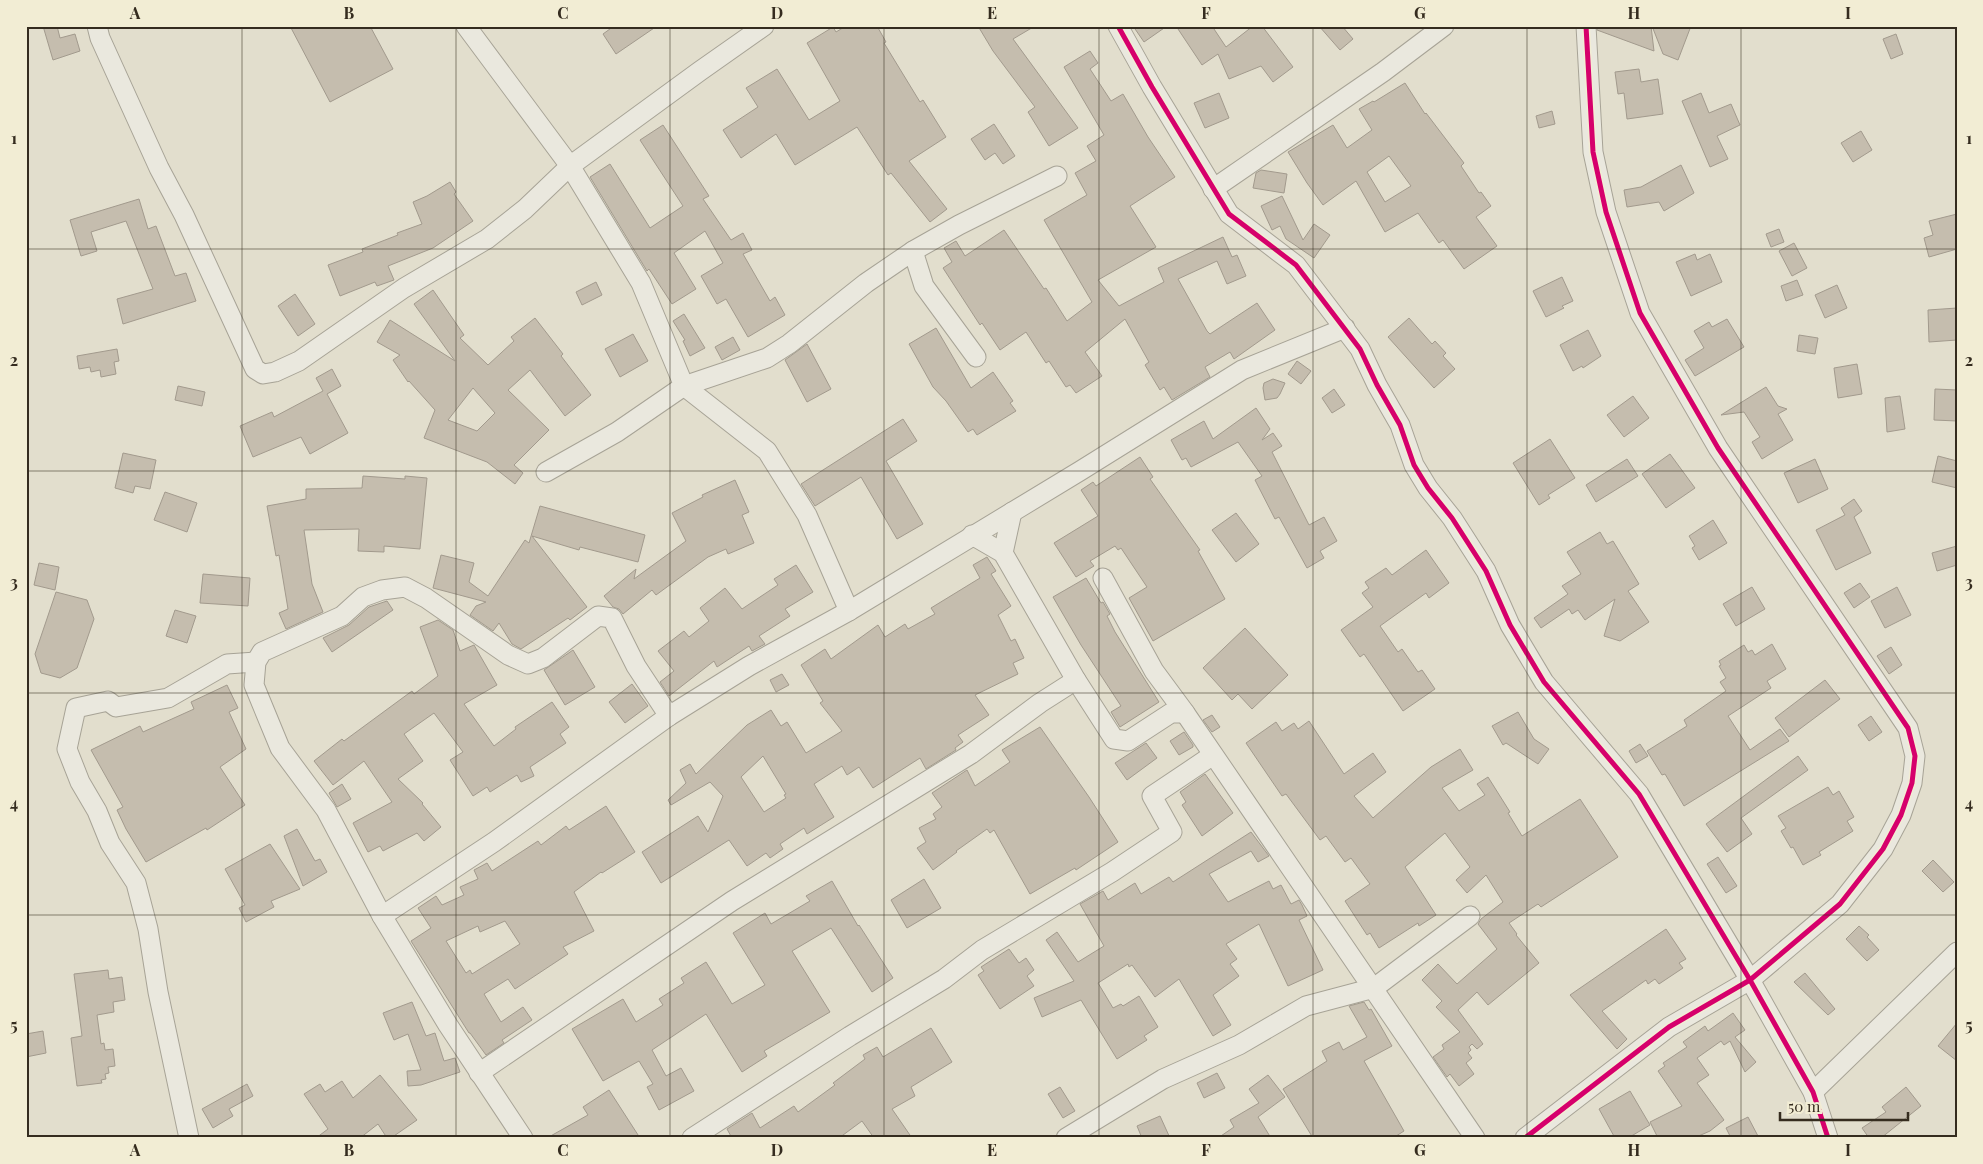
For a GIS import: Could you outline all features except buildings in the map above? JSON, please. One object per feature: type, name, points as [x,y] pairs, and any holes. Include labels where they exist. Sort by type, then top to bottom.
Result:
[{"type":"street","points":[[97,26],[100,38],[159,168],[188,223],[255,369],[263,374],[275,372],[299,361],[404,288],[487,239],[526,209],[570,166],[764,26]]},
{"type":"street","points":[[466,26],[570,166],[640,283],[684,386],[767,451],[807,515],[849,611]]},
{"type":"street","points":[[1118,26],[1229,214],[1296,265],[1360,350],[1400,425],[1414,465],[1428,488],[1452,518],[1486,571],[1510,625],[1544,682],[1638,794],[1750,980],[1812,1092],[1828,1138]]},
{"type":"street","points":[[1213,189],[1383,72],[1444,26]]},
{"type":"street","points":[[1525,1138],[1669,1027],[1750,980],[1840,904],[1883,849],[1902,815],[1912,783],[1915,756],[1908,728],[1718,448],[1640,314],[1606,212],[1592,152],[1586,26]]},
{"type":"street","points":[[546,472],[617,432],[684,386],[766,358],[789,344],[866,283],[913,251],[959,225],[1057,176]]},
{"type":"street","points":[[913,251],[924,286],[976,357]]},
{"type":"street","points":[[382,916],[494,842],[668,716],[749,666],[849,611],[1242,370],[1345,328]]},
{"type":"street","points":[[1003,553],[1012,512]]},
{"type":"street","points":[[972,535],[1003,553],[1076,680],[1114,739],[1128,740],[1171,713],[1185,713]]},
{"type":"street","points":[[1102,578],[1154,671],[1185,713],[1475,1138]]},
{"type":"street","points":[[523,1138],[479,1072],[382,916],[326,810],[280,748],[254,685],[256,662],[262,652],[342,616],[363,596],[382,590],[405,587],[426,598],[508,654],[528,664],[543,658],[598,616],[612,618],[636,666],[668,716]]},
{"type":"street","points":[[189,1138],[158,992],[148,929],[136,883],[110,843],[98,811],[80,782],[66,749],[76,708],[108,701],[116,708],[168,698],[227,664],[256,662]]},
{"type":"street","points":[[227,664],[254,685]]},
{"type":"street","points":[[479,1072],[732,900],[972,754],[1040,703],[1076,680]]},
{"type":"street","points":[[692,1138],[850,1036],[944,979],[982,950],[1112,872],[1172,832],[1152,796],[1213,755]]},
{"type":"street","points":[[1066,1138],[1163,1079],[1239,1045],[1306,1006],[1374,988],[1470,916]]},
{"type":"street","points":[[1812,1092],[1957,952]]},
{"type":"cycle path","points":[[1118,26],[1152,87],[1229,214],[1296,265],[1360,349],[1377,385],[1400,425],[1414,465],[1428,488],[1452,518],[1486,571],[1510,625],[1544,682],[1639,794],[1750,980],[1813,1092],[1828,1138]]},
{"type":"cycle path","points":[[1525,1138],[1669,1027],[1750,980],[1840,904],[1883,849],[1901,815],[1912,783],[1915,756],[1908,728],[1718,448],[1640,313],[1606,212],[1593,152],[1586,26]]}]
